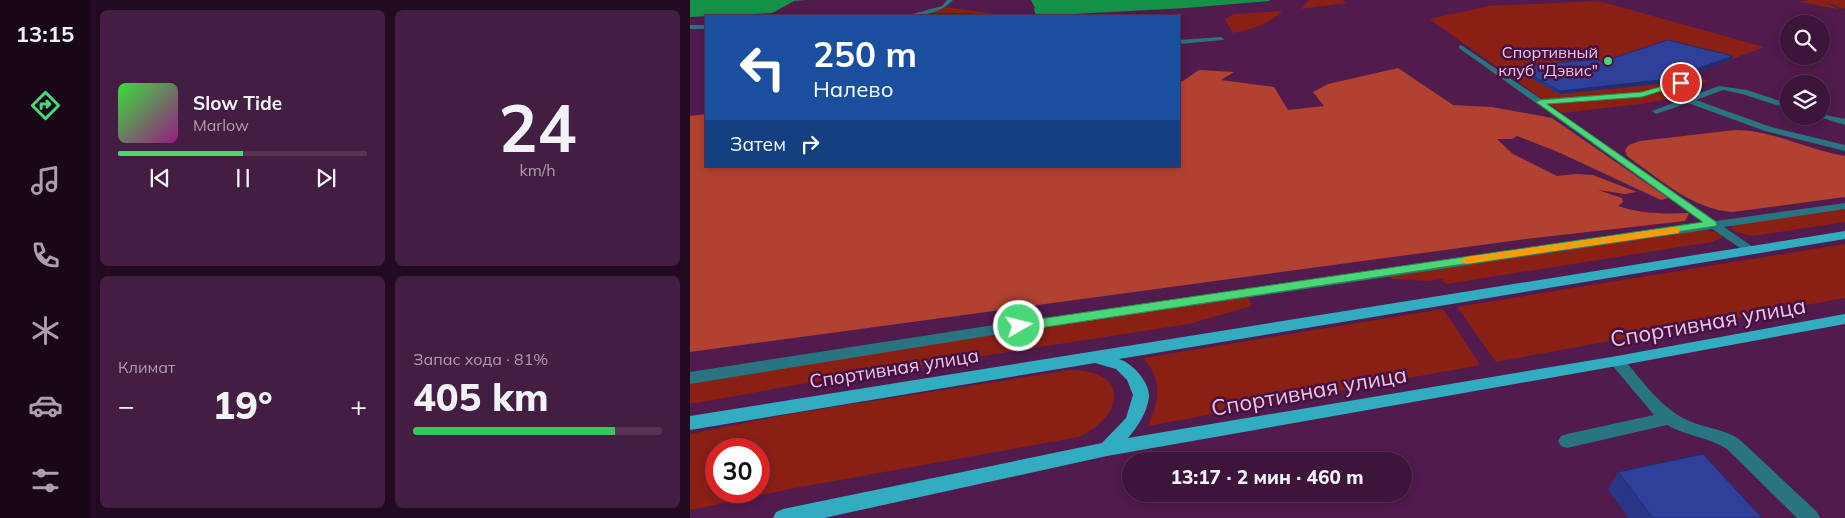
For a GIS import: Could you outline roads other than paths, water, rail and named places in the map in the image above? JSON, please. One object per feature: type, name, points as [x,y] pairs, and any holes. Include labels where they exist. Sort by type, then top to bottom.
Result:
[{"type":"main road","name":"Спортивная улица","points":[[693,423],[1093,356],[1845,235]]},
{"type":"main road","name":"Спортивная улица","points":[[782,518],[1107,449],[1617,361],[1845,319]]},
{"type":"main road","points":[[1093,356],[1121,365],[1134,377],[1141,395],[1133,421],[1107,449]]},
{"type":"street","points":[[912,15],[944,7],[950,0]]},
{"type":"street","points":[[690,27],[705,27]]},
{"type":"street","points":[[1180,42],[1221,38]]},
{"type":"street","points":[[1461,47],[1749,250]]},
{"type":"street","points":[[1540,102],[1642,94],[1681,83]]},
{"type":"street","points":[[1656,111],[1722,88],[1744,92],[1780,104]]},
{"type":"street","points":[[1688,100],[1768,129],[1845,148]]},
{"type":"street","points":[[1830,118],[1845,122]]},
{"type":"street","points":[[690,378],[981,332],[1845,206]]},
{"type":"street","points":[[1617,361],[1669,418],[1680,425],[1723,437],[1733,444],[1810,518]]},
{"type":"street","points":[[1567,441],[1669,418]]},
{"type":"place","name":"Спортивный клуб \"Дэвис\"","points":[[1608,61]]}]
